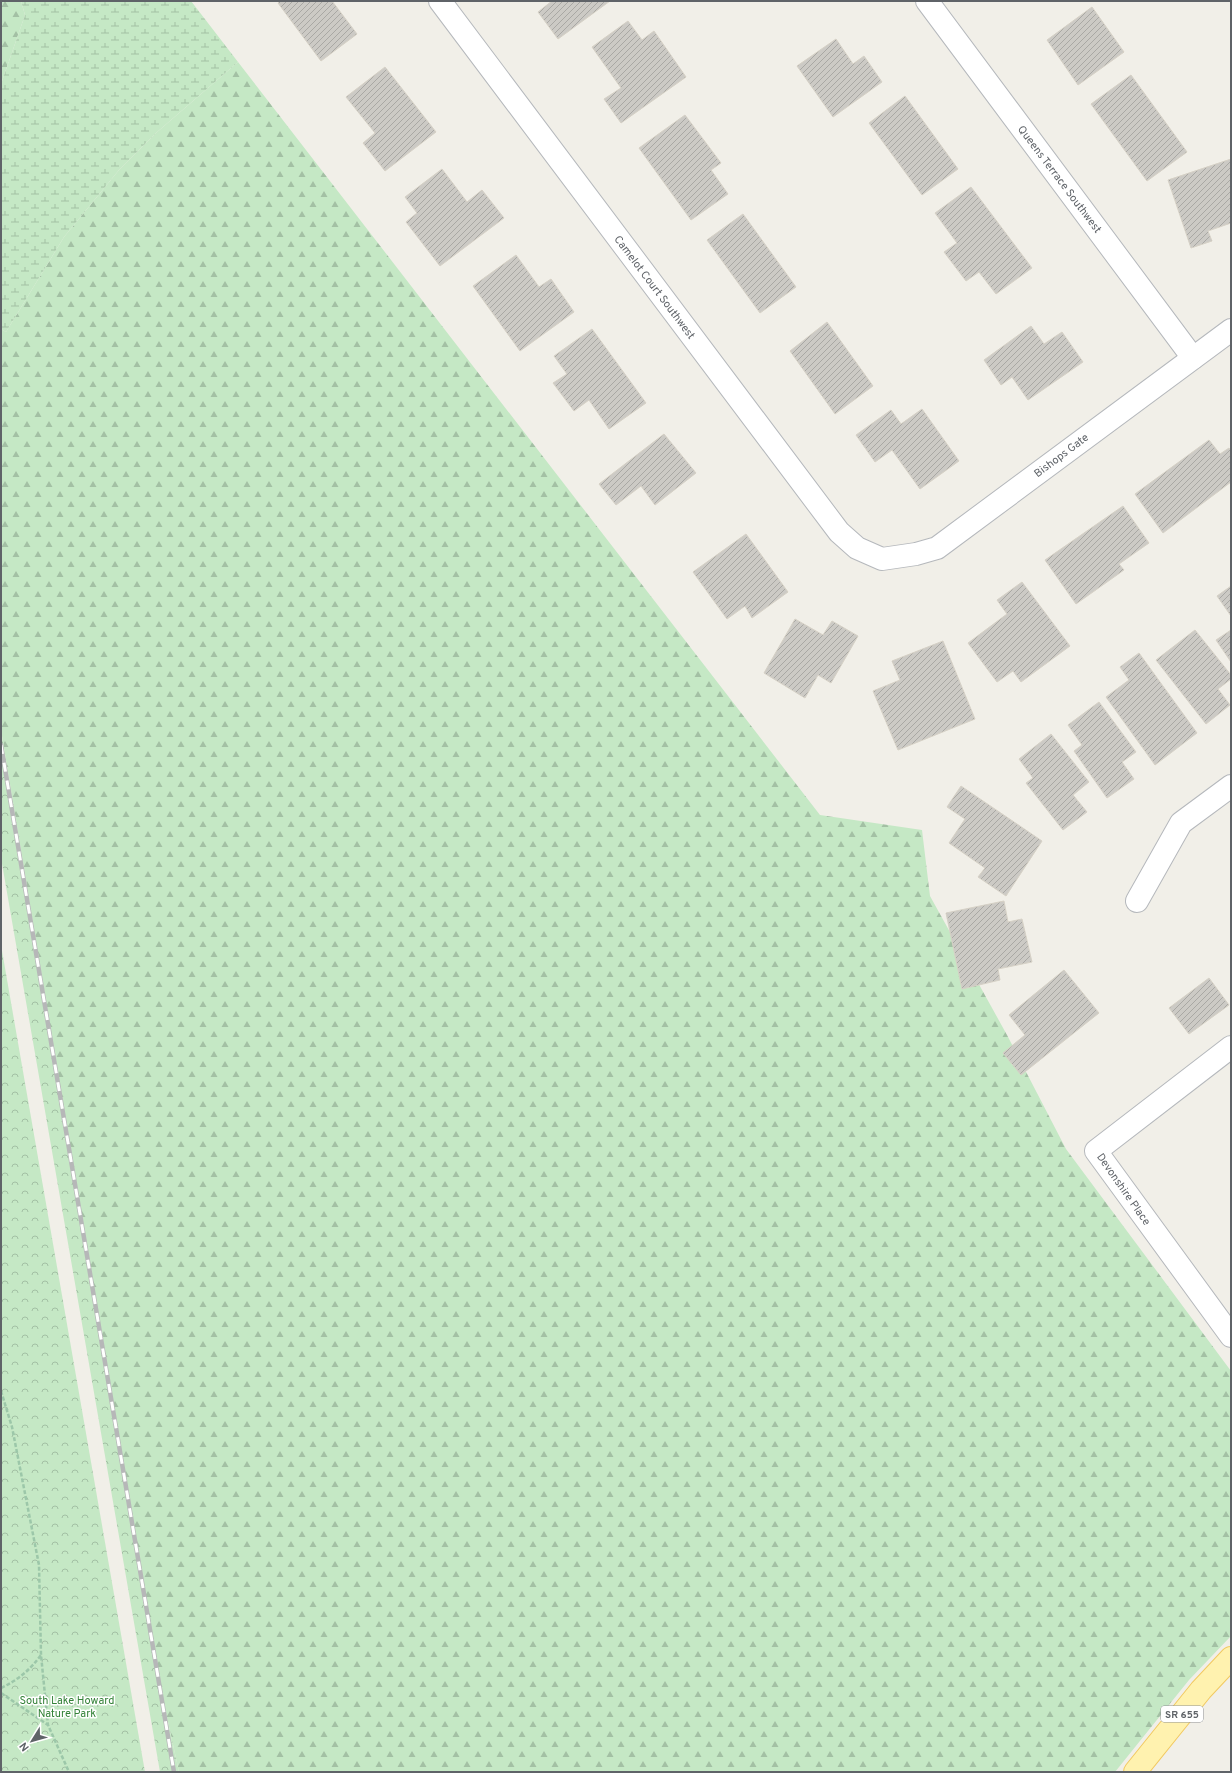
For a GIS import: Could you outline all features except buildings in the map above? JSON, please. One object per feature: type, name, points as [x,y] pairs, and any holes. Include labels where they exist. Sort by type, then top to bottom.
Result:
[{"type":"main road","name":"SR 655","points":[[1135,1772],[1201,1690],[1231,1658]]},
{"type":"street","name":"Camelot Court Southwest","points":[[440,1],[839,532],[857,548],[882,558]]},
{"type":"street","name":"Queens Terrace Southwest","points":[[927,1],[1193,358]]},
{"type":"street","name":"Bishops Gate","points":[[882,558],[916,554],[937,548],[1231,330]]},
{"type":"street","points":[[1136,900],[1181,823],[1231,786]]},
{"type":"street","name":"Devonshire Place","points":[[1227,1050],[1096,1151],[1231,1336]]},
{"type":"path","points":[[1,1391],[12,1427],[39,1565],[41,1655],[48,1725],[69,1772]]},
{"type":"path","points":[[1,1688],[22,1676],[32,1668],[41,1655]]},
{"type":"path","points":[[1,1693],[48,1725]]},
{"type":"green space","points":[[1,1],[21,1],[25,15],[1,84]]},
{"type":"green space","points":[[21,1],[191,1],[238,62],[156,133],[119,170],[64,237],[6,332],[1,329],[1,84],[25,15]]},
{"type":"green space","points":[[238,62],[820,815],[922,830],[930,896],[1007,1035],[1066,1149],[1231,1371],[1231,1636],[1189,1680],[1115,1772],[179,1772],[158,1676],[1,730],[1,329],[6,332],[64,237],[119,170],[156,133]]},
{"type":"green space","points":[[1,730],[158,1676],[179,1772],[160,1772],[1,858]]},
{"type":"green space","name":"South Lake Howard Nature Park","points":[[1,945],[145,1772],[1,1772]]},
{"type":"railway","points":[[1,745],[174,1772]]}]
